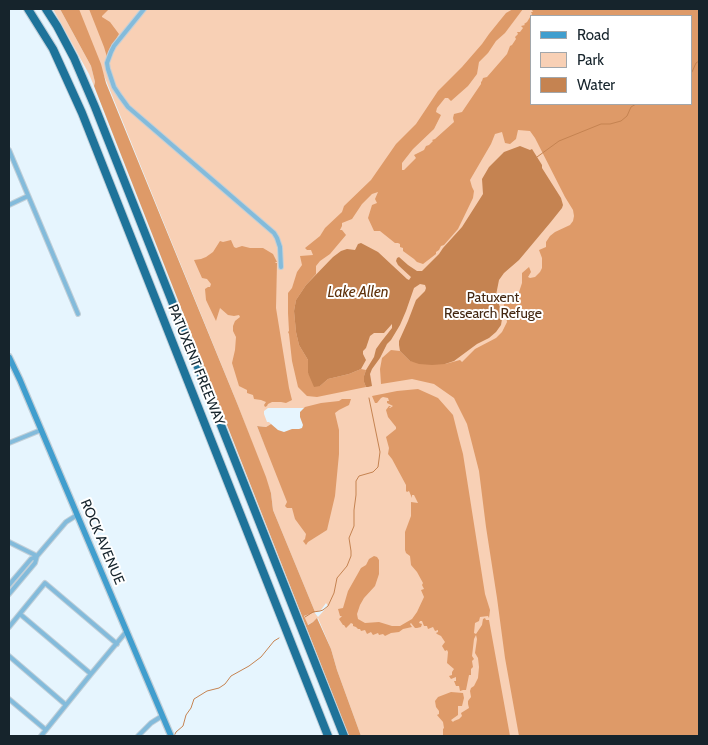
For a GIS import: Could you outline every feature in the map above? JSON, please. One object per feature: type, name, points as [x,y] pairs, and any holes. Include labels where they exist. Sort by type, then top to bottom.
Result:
[{"type":"highway","name":"PATUXENT FREEWAY","points":[[28,9],[53,49],[72,88],[328,736]]},
{"type":"highway","name":"PATUXENT FREEWAY","points":[[46,9],[74,58],[95,107],[344,736]]},
{"type":"street","points":[[144,9],[114,46],[107,63],[114,87],[128,106],[274,234],[280,247],[281,267]]},
{"type":"street","points":[[9,150],[78,314]]},
{"type":"street","points":[[9,205],[28,196]]},
{"type":"street","name":"ROCK AVENUE","points":[[9,357],[77,515],[125,634],[171,736]]},
{"type":"street","points":[[9,443],[41,430]]},
{"type":"street","points":[[9,585],[11,579],[31,559],[37,556],[66,522],[77,515]]},
{"type":"street","points":[[9,542],[37,556]]},
{"type":"street","points":[[9,594],[35,563],[37,556]]},
{"type":"street","points":[[11,579],[13,590]]},
{"type":"street","points":[[9,627],[45,583],[117,644]]},
{"type":"street","points":[[20,614],[91,674]]},
{"type":"street","points":[[41,736],[125,634]]},
{"type":"street","points":[[9,656],[66,705]]},
{"type":"street","points":[[9,698],[46,730]]},
{"type":"street","points":[[138,736],[151,723],[162,716]]},
{"type":"green space","points":[[53,9],[60,9],[91,66],[95,82],[94,86],[89,74]]},
{"type":"green space","name":"Patuxent Research Refuge","points":[[74,9],[699,9],[699,736],[361,736],[331,649],[318,618],[307,625],[304,616],[314,612],[318,617],[328,606],[326,603],[321,610],[315,612],[273,510],[271,493],[237,403],[105,78]],"holes":[[[268,408],[314,408],[322,431],[264,443],[257,426],[266,427],[271,424],[267,422],[264,414],[264,411]]]},
{"type":"shaded area","points":[[60,9],[79,9],[101,64],[106,83],[266,477],[271,493],[273,510],[315,612],[304,616],[308,625],[317,618],[331,649],[361,736],[349,736],[94,86],[95,82],[91,66]]},
{"type":"shaded area","points":[[89,9],[109,9],[102,17],[110,22],[119,34],[110,48],[107,57],[104,47]]},
{"type":"shaded area","points":[[513,9],[523,9],[479,62],[477,74],[468,86],[451,101],[445,98],[437,108],[436,112],[441,115],[434,129],[413,149],[402,163],[402,170],[416,158],[414,155],[424,150],[432,140],[454,122],[454,114],[462,112],[483,78],[487,77],[507,54],[510,46],[516,39],[517,32],[520,32],[523,28],[521,26],[525,25],[530,17],[530,105],[693,105],[693,15],[531,15],[531,12],[538,9],[699,9],[699,736],[519,736],[505,658],[479,471],[467,424],[454,398],[434,384],[412,379],[381,384],[380,369],[382,358],[391,350],[400,351],[410,361],[445,364],[460,360],[462,362],[475,349],[496,338],[502,332],[507,322],[503,295],[519,292],[522,283],[522,273],[529,267],[531,272],[528,277],[530,278],[535,277],[540,272],[542,258],[539,250],[546,247],[546,242],[550,236],[570,225],[573,221],[573,210],[530,131],[518,130],[516,139],[510,144],[505,143],[502,132],[495,134],[470,180],[474,191],[473,198],[458,229],[441,246],[436,254],[423,264],[417,262],[403,251],[400,244],[395,243],[380,231],[374,231],[368,218],[372,205],[377,203],[375,199],[378,192],[372,194],[362,204],[352,219],[342,223],[340,230],[346,235],[330,254],[316,266],[316,274],[296,300],[294,311],[296,332],[299,345],[308,360],[308,373],[320,386],[328,379],[361,369],[366,370],[364,382],[366,387],[317,397],[307,396],[298,387],[288,332],[288,293],[302,265],[300,256],[313,255],[311,250],[305,248],[320,236],[325,228],[342,212],[344,206],[371,180],[396,144],[416,124],[438,91],[462,67],[506,13]]},
{"type":"shaded area","points":[[231,240],[236,248],[242,246],[263,248],[273,254],[277,262],[275,262],[277,263],[276,308],[292,400],[286,403],[272,402],[265,407],[266,402],[254,399],[253,395],[247,393],[247,390],[239,386],[232,363],[236,337],[233,326],[240,317],[239,315],[228,315],[220,308],[216,321],[206,300],[205,289],[210,287],[211,284],[207,279],[202,278],[194,260],[206,257],[213,252],[220,241]]},
{"type":"shaded area","points":[[418,389],[438,398],[453,415],[463,454],[485,594],[490,610],[489,618],[488,616],[480,617],[479,621],[475,623],[474,633],[476,634],[482,625],[483,619],[489,620],[510,736],[443,736],[443,722],[437,715],[439,711],[435,701],[438,697],[451,692],[463,693],[462,706],[458,706],[458,715],[451,720],[453,722],[459,719],[462,716],[461,713],[469,708],[470,691],[478,678],[478,658],[475,653],[476,635],[471,675],[469,675],[466,690],[460,691],[459,686],[456,686],[454,681],[456,681],[456,677],[451,679],[449,676],[452,675],[454,669],[447,663],[448,652],[442,646],[445,642],[436,633],[438,630],[435,631],[433,627],[428,629],[420,621],[421,627],[415,628],[411,623],[412,627],[399,632],[385,636],[378,633],[373,635],[371,632],[367,634],[365,630],[361,631],[351,623],[346,628],[339,619],[342,616],[340,616],[338,609],[343,608],[348,591],[361,568],[374,556],[379,560],[379,574],[375,586],[360,605],[357,614],[358,619],[365,623],[379,622],[400,626],[412,619],[424,597],[421,590],[424,589],[423,583],[411,565],[410,556],[405,550],[405,532],[411,516],[411,502],[418,503],[414,495],[412,495],[412,498],[409,491],[406,491],[406,485],[388,454],[389,448],[386,437],[396,427],[388,417],[386,410],[389,406],[391,406],[390,408],[393,406],[387,403],[389,401],[388,398],[383,397],[375,403],[372,396]]},
{"type":"shaded area","points":[[342,399],[351,399],[349,405],[335,413],[339,430],[339,454],[335,496],[327,530],[306,545],[303,541],[306,534],[295,519],[292,508],[285,506],[287,502],[257,426],[266,427],[271,424],[284,432],[299,429],[303,425],[300,412],[305,407]]},
{"type":"water","name":"Lake Allen","points":[[520,146],[532,149],[561,198],[563,205],[519,260],[499,280],[496,295],[502,319],[501,325],[496,332],[454,361],[432,365],[410,361],[400,351],[399,341],[416,300],[425,291],[425,285],[420,284],[414,288],[400,325],[372,369],[370,374],[372,386],[366,387],[364,376],[376,349],[392,328],[392,324],[384,333],[374,333],[370,336],[363,351],[366,360],[361,369],[328,379],[320,386],[314,387],[308,373],[308,360],[299,345],[294,311],[296,300],[306,285],[333,257],[347,249],[355,250],[358,244],[361,243],[378,252],[409,280],[411,277],[398,265],[397,258],[399,257],[417,271],[422,271],[462,227],[483,194],[482,179],[489,167],[504,152]]},
{"type":"waterway","points":[[693,70],[699,61]]},
{"type":"waterway","points":[[537,157],[559,141],[601,124],[621,121],[634,105]]},
{"type":"waterway","points":[[305,617],[328,606],[334,593],[337,578],[347,566],[351,556],[349,538],[354,526],[356,481],[359,476],[373,472],[378,467],[380,452],[369,398]]},
{"type":"waterway","points":[[174,736],[183,726],[194,699],[207,691],[219,688],[225,684],[231,676],[261,657],[274,641],[279,638]]}]
